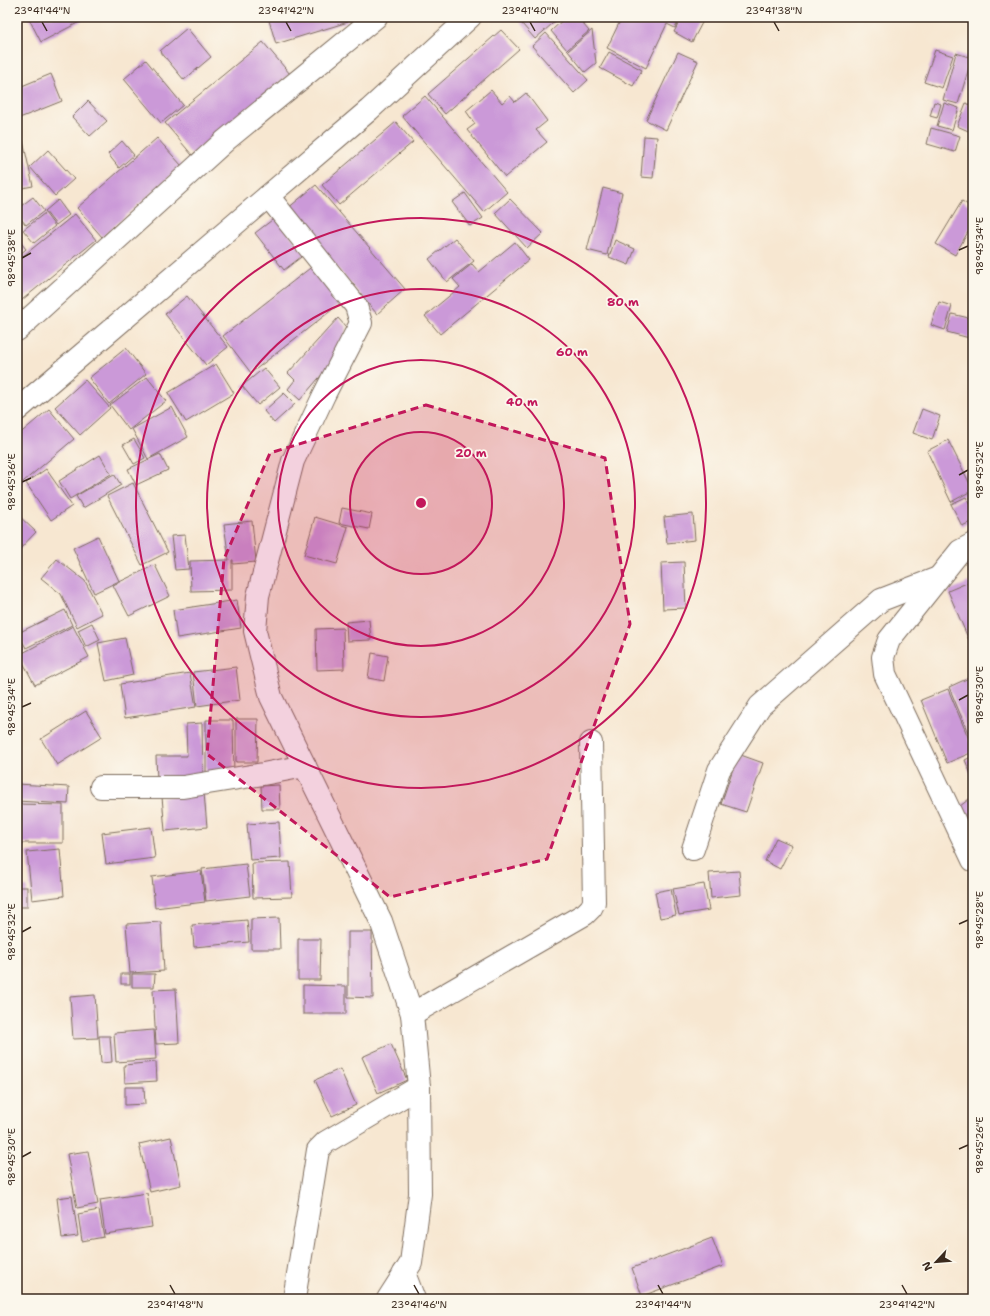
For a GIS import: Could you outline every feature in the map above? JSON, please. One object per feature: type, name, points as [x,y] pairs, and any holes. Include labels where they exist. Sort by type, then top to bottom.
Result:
[{"type":"street","points":[[17,330],[226,140],[376,17]]},
{"type":"street","points":[[17,410],[369,110],[470,17]]},
{"type":"street","points":[[268,196],[356,306],[361,323],[324,395],[293,461],[258,596],[256,632],[271,696],[381,921],[412,1014],[419,1088],[420,1194],[411,1263],[388,1299]]},
{"type":"street","points":[[973,544],[960,551],[938,578],[889,640],[883,657],[885,674],[973,860]]},
{"type":"street","points":[[693,849],[719,770],[760,706],[882,600],[938,578]]},
{"type":"street","points":[[412,1014],[584,914],[591,908],[594,902],[591,743]]},
{"type":"street","points":[[101,787],[183,786],[305,766]]},
{"type":"street","points":[[294,1299],[318,1150],[326,1142],[419,1088]]},
{"type":"street","points":[[404,1274],[414,1299]]},
{"type":"highlighted area","points":[[426,405],[605,458],[630,624],[547,859],[390,897],[207,754],[224,559],[270,453]]},
{"type":"building","points":[[28,17],[89,17],[41,42]]},
{"type":"building","points":[[268,17],[346,17],[348,22],[276,44]]},
{"type":"building","points":[[516,17],[560,17],[535,39]]},
{"type":"building","points":[[566,17],[577,17],[589,31],[567,50],[551,31]]},
{"type":"building","points":[[622,17],[653,17],[661,21],[654,17],[681,17],[675,28],[667,24],[646,68],[607,48]]},
{"type":"building","points":[[682,17],[705,17],[692,42],[674,32]]},
{"type":"building","points":[[187,28],[211,57],[184,80],[160,51]]},
{"type":"building","points":[[501,30],[519,49],[445,114],[428,94]]},
{"type":"building","points":[[592,30],[596,63],[585,72],[568,51]]},
{"type":"building","points":[[546,33],[588,80],[574,93],[532,46]]},
{"type":"building","points":[[263,42],[290,74],[192,155],[165,123]]},
{"type":"building","points":[[935,50],[953,56],[942,88],[924,82]]},
{"type":"building","points":[[609,52],[642,70],[633,86],[600,68]]},
{"type":"building","points":[[678,52],[698,61],[666,130],[646,120]]},
{"type":"building","points":[[956,53],[972,58],[958,104],[943,100]]},
{"type":"building","points":[[146,60],[183,105],[161,123],[124,79]]},
{"type":"building","points":[[973,61],[973,73],[969,72]]},
{"type":"building","points":[[51,74],[62,101],[17,119],[17,88]]},
{"type":"building","points":[[491,90],[502,103],[510,96],[515,102],[526,93],[547,121],[536,130],[547,142],[505,177],[467,130],[475,124],[466,111]]},
{"type":"building","points":[[425,96],[507,192],[484,212],[402,116]]},
{"type":"building","points":[[88,101],[107,121],[90,136],[72,117]]},
{"type":"building","points":[[934,102],[941,104],[937,118],[930,116]]},
{"type":"building","points":[[944,103],[959,108],[952,130],[937,126]]},
{"type":"building","points":[[966,103],[973,106],[973,133],[957,126]]},
{"type":"building","points":[[396,122],[413,142],[339,205],[322,185]]},
{"type":"building","points":[[931,128],[960,136],[955,152],[927,144]]},
{"type":"building","points":[[644,136],[657,137],[653,178],[641,177]]},
{"type":"building","points":[[157,138],[182,166],[102,237],[77,208]]},
{"type":"building","points":[[23,141],[33,186],[17,189],[17,142]]},
{"type":"building","points":[[122,141],[134,155],[119,168],[108,154]]},
{"type":"building","points":[[48,150],[74,179],[55,196],[30,167]]},
{"type":"building","points":[[316,185],[405,289],[377,314],[287,209]]},
{"type":"building","points":[[603,188],[622,193],[607,255],[587,250]]},
{"type":"building","points":[[465,193],[483,218],[470,226],[452,202]]},
{"type":"building","points":[[33,197],[44,211],[26,225],[17,214],[17,209]]},
{"type":"building","points":[[510,199],[543,233],[527,248],[495,213]]},
{"type":"building","points":[[58,200],[69,215],[56,225],[45,211]]},
{"type":"building","points":[[962,201],[973,208],[973,223],[955,255],[936,244]]},
{"type":"building","points":[[45,213],[55,226],[34,243],[23,230]]},
{"type":"building","points":[[75,214],[96,240],[17,304],[17,261]]},
{"type":"building","points":[[276,217],[305,254],[284,270],[255,233]]},
{"type":"building","points":[[17,238],[26,249],[17,257]]},
{"type":"building","points":[[455,238],[474,261],[447,282],[429,259]]},
{"type":"building","points":[[615,240],[635,249],[629,265],[609,257]]},
{"type":"building","points":[[515,242],[529,260],[440,334],[425,316],[460,287],[453,279],[472,264],[479,272]]},
{"type":"building","points":[[314,265],[342,302],[251,373],[223,336]]},
{"type":"building","points":[[187,296],[228,347],[206,365],[165,314]]},
{"type":"building","points":[[939,302],[952,306],[945,330],[931,325]]},
{"type":"building","points":[[952,314],[973,319],[973,339],[947,332]]},
{"type":"building","points":[[338,318],[346,327],[343,350],[300,400],[288,389],[295,380],[288,373]]},
{"type":"building","points":[[126,348],[146,374],[109,404],[89,378]]},
{"type":"building","points":[[216,364],[234,393],[186,422],[168,393]]},
{"type":"building","points":[[264,368],[280,387],[258,405],[242,386]]},
{"type":"building","points":[[147,377],[166,401],[129,430],[110,405]]},
{"type":"building","points":[[85,380],[110,408],[80,435],[55,407]]},
{"type":"building","points":[[284,393],[295,404],[274,423],[264,411]]},
{"type":"building","points":[[172,407],[188,437],[148,459],[132,429]]},
{"type":"building","points":[[49,409],[74,439],[17,487],[17,436]]},
{"type":"building","points":[[922,409],[940,416],[932,440],[913,433]]},
{"type":"building","points":[[134,439],[145,458],[134,464],[123,445]]},
{"type":"building","points":[[948,440],[973,490],[951,502],[927,451]]},
{"type":"building","points":[[160,454],[168,470],[136,485],[128,469]]},
{"type":"building","points":[[100,455],[111,474],[70,499],[59,481]]},
{"type":"building","points":[[46,469],[72,506],[51,520],[26,483]]},
{"type":"building","points":[[114,474],[121,485],[83,508],[76,496]]},
{"type":"building","points":[[133,483],[168,552],[142,565],[107,496]]},
{"type":"building","points":[[973,494],[973,502],[969,496]]},
{"type":"building","points":[[966,497],[973,510],[973,521],[962,526],[951,504]]},
{"type":"building","points":[[342,508],[372,514],[369,529],[339,523]]},
{"type":"building","points":[[17,514],[36,532],[17,552]]},
{"type":"building","points":[[693,514],[695,540],[667,543],[664,517]]},
{"type":"building","points":[[315,517],[348,527],[337,564],[304,555]]},
{"type":"building","points":[[252,521],[256,562],[233,564],[232,560],[232,590],[191,591],[190,561],[229,560],[224,524]]},
{"type":"building","points":[[185,535],[189,569],[175,570],[171,536]]},
{"type":"building","points":[[98,536],[119,581],[94,593],[73,548]]},
{"type":"building","points":[[57,559],[85,581],[102,614],[77,627],[61,594],[41,578]]},
{"type":"building","points":[[684,562],[686,608],[663,609],[661,563]]},
{"type":"building","points":[[155,565],[170,596],[129,616],[113,585]]},
{"type":"building","points":[[969,582],[973,591],[973,644],[971,645],[948,591]]},
{"type":"building","points":[[237,600],[241,628],[177,638],[173,610]]},
{"type":"building","points":[[65,610],[72,625],[26,648],[18,633]]},
{"type":"building","points":[[369,620],[371,640],[347,641],[346,622]]},
{"type":"building","points":[[92,623],[100,640],[86,647],[78,630]]},
{"type":"building","points":[[73,626],[89,657],[35,685],[19,655]]},
{"type":"building","points":[[343,628],[344,669],[317,670],[316,629]]},
{"type":"building","points":[[17,634],[24,649],[17,652]]},
{"type":"building","points":[[125,638],[133,675],[106,681],[98,643]]},
{"type":"building","points":[[372,653],[388,656],[384,681],[368,678]]},
{"type":"building","points":[[236,667],[240,700],[197,706],[193,672]]},
{"type":"building","points":[[190,673],[196,707],[125,718],[120,684]]},
{"type":"building","points":[[973,676],[973,733],[969,735],[949,687]]},
{"type":"building","points":[[948,689],[973,752],[947,763],[921,700]]},
{"type":"building","points":[[86,711],[102,737],[57,765],[41,739]]},
{"type":"building","points":[[236,719],[258,719],[257,762],[236,762]]},
{"type":"building","points":[[206,720],[233,720],[234,776],[206,775]]},
{"type":"building","points":[[202,723],[203,779],[157,780],[156,756],[187,756],[186,724]]},
{"type":"building","points":[[738,754],[763,763],[746,812],[721,804]]},
{"type":"building","points":[[973,756],[973,779],[965,760]]},
{"type":"building","points":[[17,784],[69,787],[68,804],[17,801]]},
{"type":"building","points":[[279,785],[280,809],[262,809],[261,786]]},
{"type":"building","points":[[204,793],[207,827],[165,831],[162,797]]},
{"type":"building","points":[[973,796],[973,829],[971,830],[955,810]]},
{"type":"building","points":[[17,804],[63,805],[63,843],[17,843]]},
{"type":"building","points":[[279,822],[281,858],[250,860],[247,824]]},
{"type":"building","points":[[151,827],[155,858],[106,864],[102,833]]},
{"type":"building","points":[[776,838],[792,845],[780,869],[765,861]]},
{"type":"building","points":[[60,849],[64,896],[32,900],[27,852]]},
{"type":"building","points":[[290,862],[292,897],[253,898],[252,863]]},
{"type":"building","points":[[246,864],[250,896],[206,901],[202,869]]},
{"type":"building","points":[[201,871],[205,902],[155,908],[152,877]]},
{"type":"building","points":[[739,871],[741,895],[711,898],[709,873]]},
{"type":"building","points":[[704,884],[709,910],[679,915],[673,889]]},
{"type":"building","points":[[17,887],[27,887],[27,907],[17,907]]},
{"type":"building","points":[[671,889],[676,915],[660,918],[655,892]]},
{"type":"building","points":[[279,918],[280,949],[251,949],[251,919]]},
{"type":"building","points":[[247,920],[249,942],[194,947],[192,925]]},
{"type":"building","points":[[161,922],[164,971],[130,973],[126,924]]},
{"type":"building","points":[[348,932],[372,932],[373,998],[348,997]]},
{"type":"building","points":[[298,939],[321,939],[320,980],[298,980]]},
{"type":"building","points":[[121,974],[130,974],[130,984],[121,984]]},
{"type":"building","points":[[132,974],[155,974],[154,987],[132,987]]},
{"type":"building","points":[[303,985],[346,986],[346,1014],[303,1014]]},
{"type":"building","points":[[176,989],[179,1043],[156,1044],[153,990]]},
{"type":"building","points":[[95,995],[98,1038],[73,1039],[70,997]]},
{"type":"building","points":[[154,1030],[156,1059],[116,1062],[114,1033]]},
{"type":"building","points":[[99,1036],[110,1036],[112,1062],[101,1063]]},
{"type":"building","points":[[391,1044],[407,1080],[378,1093],[362,1057]]},
{"type":"building","points":[[156,1062],[157,1081],[125,1083],[124,1065]]},
{"type":"building","points":[[340,1069],[356,1105],[332,1116],[315,1080]]},
{"type":"building","points":[[125,1087],[144,1087],[145,1104],[125,1105]]},
{"type":"building","points":[[171,1137],[181,1185],[150,1192],[139,1144]]},
{"type":"building","points":[[88,1151],[98,1204],[77,1208],[67,1154]]},
{"type":"building","points":[[147,1193],[152,1227],[105,1234],[100,1200]]},
{"type":"building","points":[[72,1196],[78,1236],[62,1238],[57,1198]]},
{"type":"building","points":[[99,1210],[104,1237],[82,1241],[78,1214]]},
{"type":"building","points":[[712,1238],[723,1266],[642,1296],[632,1268]]}]
